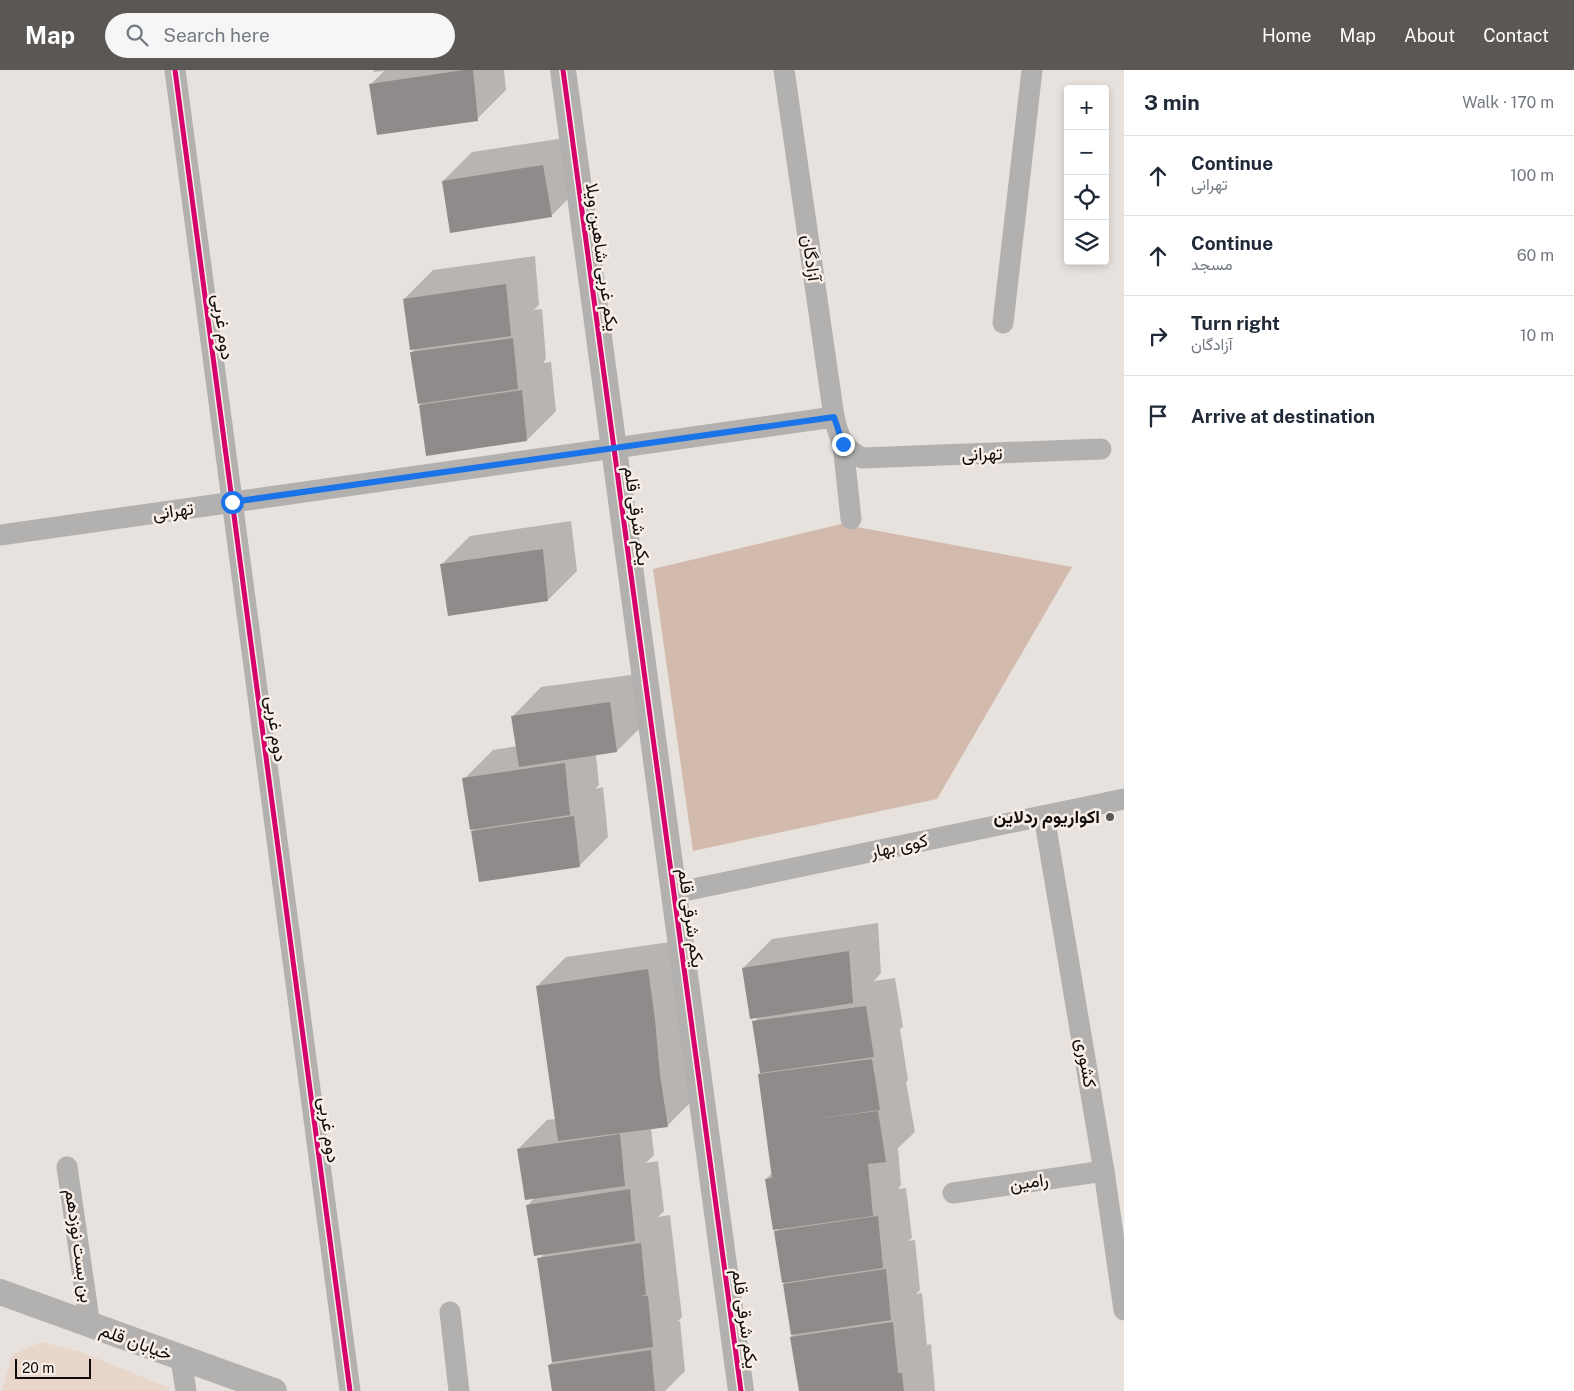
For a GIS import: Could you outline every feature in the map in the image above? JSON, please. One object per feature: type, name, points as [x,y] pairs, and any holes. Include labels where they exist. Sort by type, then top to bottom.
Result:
[{"type":"street","name":"دوم غربی","points":[[175,70],[350,1391]]},
{"type":"street","name":"یکم غربی شاهین ویلا","points":[[563,70],[614,448]]},
{"type":"street","name":"آزادگان","points":[[784,70],[834,417],[843,444],[851,518]]},
{"type":"street","points":[[1003,324],[1032,70]]},
{"type":"street","name":"تهرانی","points":[[0,535],[834,417]]},
{"type":"street","name":"تهرانی","points":[[843,444],[849,451],[862,458],[1101,449]]},
{"type":"street","name":"یکم شرقی قلم","points":[[614,448],[741,1391]]},
{"type":"street","name":"کوی بهار","points":[[674,893],[1124,799]]},
{"type":"street","name":"کشوری","points":[[1044,816],[1104,1171],[1124,1310]]},
{"type":"street","name":"بن بست نوزدهم","points":[[67,1167],[90,1326]]},
{"type":"street","name":"رامین","points":[[953,1193],[1104,1171]]},
{"type":"street","name":"خیابان قلم","points":[[0,1292],[181,1359],[274,1391]]},
{"type":"street","points":[[450,1312],[459,1391]]},
{"type":"street","points":[[181,1359],[186,1391]]},
{"type":"shaded area","points":[[841,524],[1072,567],[937,799],[693,851],[653,569]]},
{"type":"shaded area","points":[[41,1342],[79,1351],[169,1388],[169,1391],[2,1391],[12,1355]]},
{"type":"building","points":[[473,70],[478,121],[377,135],[369,84]]},
{"type":"building","points":[[543,165],[552,217],[450,233],[442,181]]},
{"type":"building","points":[[506,284],[511,336],[410,350],[403,299]]},
{"type":"building","points":[[513,338],[518,389],[418,404],[410,352]]},
{"type":"building","points":[[522,390],[527,441],[426,456],[419,405]]},
{"type":"building","points":[[543,549],[548,601],[448,616],[440,564]]},
{"type":"building","points":[[610,702],[617,752],[519,767],[511,716]]},
{"type":"building","points":[[565,763],[570,815],[470,830],[462,778]]},
{"type":"building","points":[[574,816],[580,867],[479,882],[471,831]]},
{"type":"building","points":[[849,951],[853,1003],[750,1019],[742,968]]},
{"type":"building","points":[[648,969],[668,1127],[558,1141],[536,986]]},
{"type":"building","points":[[866,1006],[874,1057],[760,1073],[752,1021]]},
{"type":"building","points":[[872,1059],[880,1110],[806,1120],[878,1111],[886,1162],[868,1164],[873,1216],[773,1230],[765,1179],[772,1178],[758,1074]]},
{"type":"building","points":[[620,1134],[625,1186],[525,1200],[517,1149]]},
{"type":"building","points":[[630,1189],[635,1241],[534,1256],[526,1205]]},
{"type":"building","points":[[878,1216],[883,1268],[782,1283],[774,1231]]},
{"type":"building","points":[[641,1243],[646,1295],[640,1296],[648,1296],[653,1347],[552,1362],[537,1258]]},
{"type":"building","points":[[886,1269],[891,1320],[791,1335],[783,1284]]},
{"type":"building","points":[[893,1322],[898,1373],[902,1373],[904,1391],[799,1391],[790,1337]]},
{"type":"building","points":[[651,1350],[655,1391],[552,1391],[548,1365]]},
{"type":"cycle path","points":[[175,70],[350,1391]]},
{"type":"cycle path","points":[[563,70],[741,1391]]},
{"type":"place","name":"اکواریوم ردلاین","points":[[1110,817]]},
{"type":"route","points":[[232,502],[834,417],[843,444]]}]
